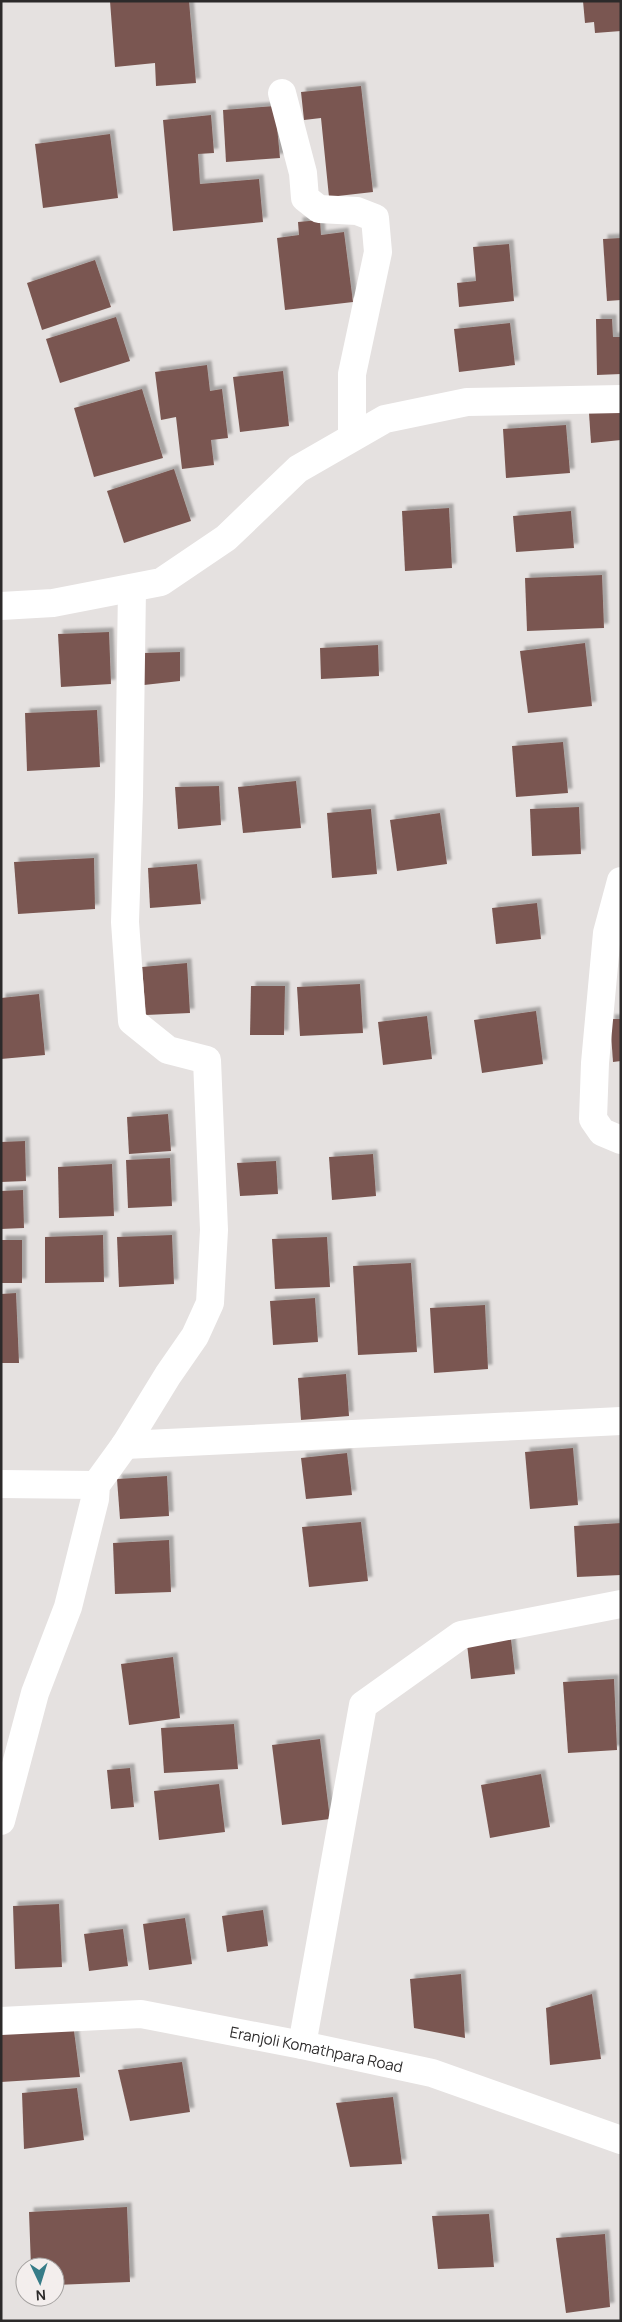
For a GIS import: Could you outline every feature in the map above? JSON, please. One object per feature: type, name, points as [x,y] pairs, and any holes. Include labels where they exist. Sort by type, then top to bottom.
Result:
[{"type":"street","points":[[282,93],[303,172],[305,198],[319,209],[357,211],[375,218],[378,252],[352,374],[352,437]]},
{"type":"street","points":[[1,606],[53,604],[160,582],[226,538],[298,469],[385,418],[467,402],[621,399]]},
{"type":"street","points":[[1,1821],[35,1693],[68,1607],[95,1499],[96,1484],[125,1445],[195,1336],[210,1303],[214,1230],[207,1060],[168,1050],[132,1021],[125,922],[132,588]]},
{"type":"street","points":[[621,881],[607,933],[595,1063],[593,1119],[602,1132],[621,1140]]},
{"type":"street","points":[[125,1445],[621,1420]]},
{"type":"street","points":[[1,1484],[96,1484]]},
{"type":"street","points":[[302,2045],[363,1705],[461,1635],[621,1604]]},
{"type":"street","name":"Eranjoli Komathpara Road","points":[[1,2021],[141,2014],[302,2045],[432,2073],[621,2140]]},
{"type":"building","points":[[110,1],[189,1],[196,83],[156,86],[155,63],[115,67]]},
{"type":"building","points":[[583,1],[621,1],[621,31],[595,33],[594,22],[585,23]]},
{"type":"building","points":[[361,86],[373,192],[329,197],[321,118],[304,120],[301,92]]},
{"type":"building","points":[[275,106],[280,158],[226,162],[223,110]]},
{"type":"building","points":[[211,115],[214,153],[198,154],[200,184],[259,179],[263,222],[173,231],[163,120]]},
{"type":"building","points":[[110,134],[118,198],[43,208],[35,144]]},
{"type":"building","points":[[320,220],[321,235],[344,232],[353,302],[285,310],[277,238],[299,235],[298,222]]},
{"type":"building","points":[[621,238],[621,300],[607,301],[603,239]]},
{"type":"building","points":[[509,244],[514,301],[459,307],[457,283],[476,281],[473,247]]},
{"type":"building","points":[[95,260],[111,307],[42,330],[27,283]]},
{"type":"building","points":[[116,317],[130,361],[60,383],[46,339]]},
{"type":"building","points":[[596,319],[612,319],[613,337],[621,337],[621,374],[597,375]]},
{"type":"building","points":[[510,323],[515,365],[459,372],[454,329]]},
{"type":"building","points":[[207,365],[210,391],[222,389],[228,438],[211,440],[214,465],[182,469],[176,417],[161,420],[155,372]]},
{"type":"building","points":[[283,371],[289,426],[240,432],[233,377]]},
{"type":"building","points":[[142,389],[163,458],[94,477],[74,408]]},
{"type":"building","points":[[621,412],[621,440],[591,443],[589,413]]},
{"type":"building","points":[[566,425],[570,473],[506,478],[503,429]]},
{"type":"building","points":[[174,469],[191,521],[124,543],[107,491]]},
{"type":"building","points":[[449,508],[452,568],[405,571],[402,511]]},
{"type":"building","points":[[571,511],[574,548],[516,552],[513,516]]},
{"type":"building","points":[[602,575],[604,628],[527,631],[525,578]]},
{"type":"building","points":[[109,632],[111,684],[61,687],[58,634]]},
{"type":"building","points":[[585,643],[592,706],[528,713],[520,651]]},
{"type":"building","points":[[378,645],[379,676],[321,679],[320,648]]},
{"type":"building","points":[[180,652],[180,681],[144,685],[143,653]]},
{"type":"building","points":[[97,710],[100,767],[27,771],[25,713]]},
{"type":"building","points":[[563,742],[568,793],[516,797],[512,746]]},
{"type":"building","points":[[296,781],[301,828],[243,833],[238,787]]},
{"type":"building","points":[[219,786],[221,825],[178,829],[175,787]]},
{"type":"building","points":[[579,807],[581,854],[532,856],[530,809]]},
{"type":"building","points":[[371,809],[377,874],[332,878],[327,813]]},
{"type":"building","points":[[440,813],[447,864],[397,871],[390,820]]},
{"type":"building","points":[[94,858],[95,909],[18,914],[14,862]]},
{"type":"building","points":[[197,864],[201,904],[150,908],[148,868]]},
{"type":"building","points":[[537,903],[541,939],[496,944],[492,908]]},
{"type":"building","points":[[187,963],[190,1013],[146,1015],[142,967]]},
{"type":"building","points":[[360,984],[363,1033],[300,1036],[297,987]]},
{"type":"building","points":[[251,986],[285,986],[284,1035],[250,1035]]},
{"type":"building","points":[[39,994],[45,1055],[1,1059],[1,998]]},
{"type":"building","points":[[536,1011],[543,1064],[482,1073],[474,1020]]},
{"type":"building","points":[[427,1016],[432,1059],[383,1065],[378,1022]]},
{"type":"building","points":[[610,1019],[621,1019],[621,1061],[613,1062]]},
{"type":"building","points":[[168,1114],[171,1151],[129,1154],[127,1117]]},
{"type":"building","points":[[25,1141],[26,1181],[1,1182],[1,1142]]},
{"type":"building","points":[[373,1154],[376,1196],[332,1200],[329,1157]]},
{"type":"building","points":[[170,1158],[172,1206],[128,1208],[126,1160]]},
{"type":"building","points":[[276,1161],[278,1194],[240,1196],[237,1163]]},
{"type":"building","points":[[112,1164],[114,1216],[59,1218],[58,1167]]},
{"type":"building","points":[[23,1190],[24,1228],[1,1229],[1,1191]]},
{"type":"building","points":[[103,1235],[104,1282],[45,1283],[45,1237]]},
{"type":"building","points":[[172,1235],[174,1284],[119,1287],[117,1237]]},
{"type":"building","points":[[327,1237],[330,1287],[275,1289],[272,1239]]},
{"type":"building","points":[[1,1240],[22,1240],[22,1283],[1,1283]]},
{"type":"building","points":[[411,1263],[417,1352],[358,1355],[353,1266]]},
{"type":"building","points":[[16,1293],[19,1363],[1,1363],[1,1294]]},
{"type":"building","points":[[315,1298],[318,1342],[273,1345],[270,1301]]},
{"type":"building","points":[[485,1305],[488,1369],[434,1373],[430,1308]]},
{"type":"building","points":[[346,1374],[349,1416],[301,1420],[298,1378]]},
{"type":"building","points":[[573,1448],[578,1505],[530,1509],[525,1452]]},
{"type":"building","points":[[347,1453],[352,1495],[306,1499],[301,1458]]},
{"type":"building","points":[[167,1476],[169,1516],[120,1519],[117,1479]]},
{"type":"building","points":[[361,1522],[368,1581],[309,1587],[302,1527]]},
{"type":"building","points":[[621,1523],[621,1575],[577,1577],[574,1526]]},
{"type":"building","points":[[169,1540],[171,1592],[115,1594],[113,1543]]},
{"type":"building","points":[[510,1631],[515,1674],[471,1679],[466,1635]]},
{"type":"building","points":[[173,1657],[180,1718],[129,1725],[121,1664]]},
{"type":"building","points":[[614,1679],[617,1750],[568,1753],[563,1682]]},
{"type":"building","points":[[234,1724],[238,1769],[164,1773],[161,1728]]},
{"type":"building","points":[[320,1739],[330,1819],[282,1825],[272,1745]]},
{"type":"building","points":[[130,1768],[134,1807],[111,1809],[107,1770]]},
{"type":"building","points":[[541,1774],[550,1827],[490,1838],[481,1785]]},
{"type":"building","points":[[219,1784],[225,1832],[159,1840],[154,1791]]},
{"type":"building","points":[[59,1904],[62,1967],[15,1969],[13,1906]]},
{"type":"building","points":[[263,1910],[268,1946],[227,1952],[222,1916]]},
{"type":"building","points":[[185,1918],[192,1964],[149,1970],[143,1924]]},
{"type":"building","points":[[123,1929],[128,1966],[89,1971],[84,1934]]},
{"type":"building","points":[[461,1974],[465,2038],[414,2028],[410,1979]]},
{"type":"building","points":[[592,1994],[601,2059],[550,2065],[546,2008]]},
{"type":"building","points":[[1,2030],[74,2031],[80,2077],[1,2082]]},
{"type":"building","points":[[182,2062],[190,2112],[130,2121],[118,2070]]},
{"type":"building","points":[[77,2088],[84,2140],[24,2149],[22,2093]]},
{"type":"building","points":[[393,2097],[402,2164],[350,2167],[336,2103]]},
{"type":"building","points":[[127,2207],[130,2282],[65,2285],[65,2257],[31,2257],[29,2212]]},
{"type":"building","points":[[489,2214],[494,2267],[438,2269],[432,2216]]},
{"type":"building","points":[[605,2234],[610,2307],[566,2313],[556,2238]]}]
